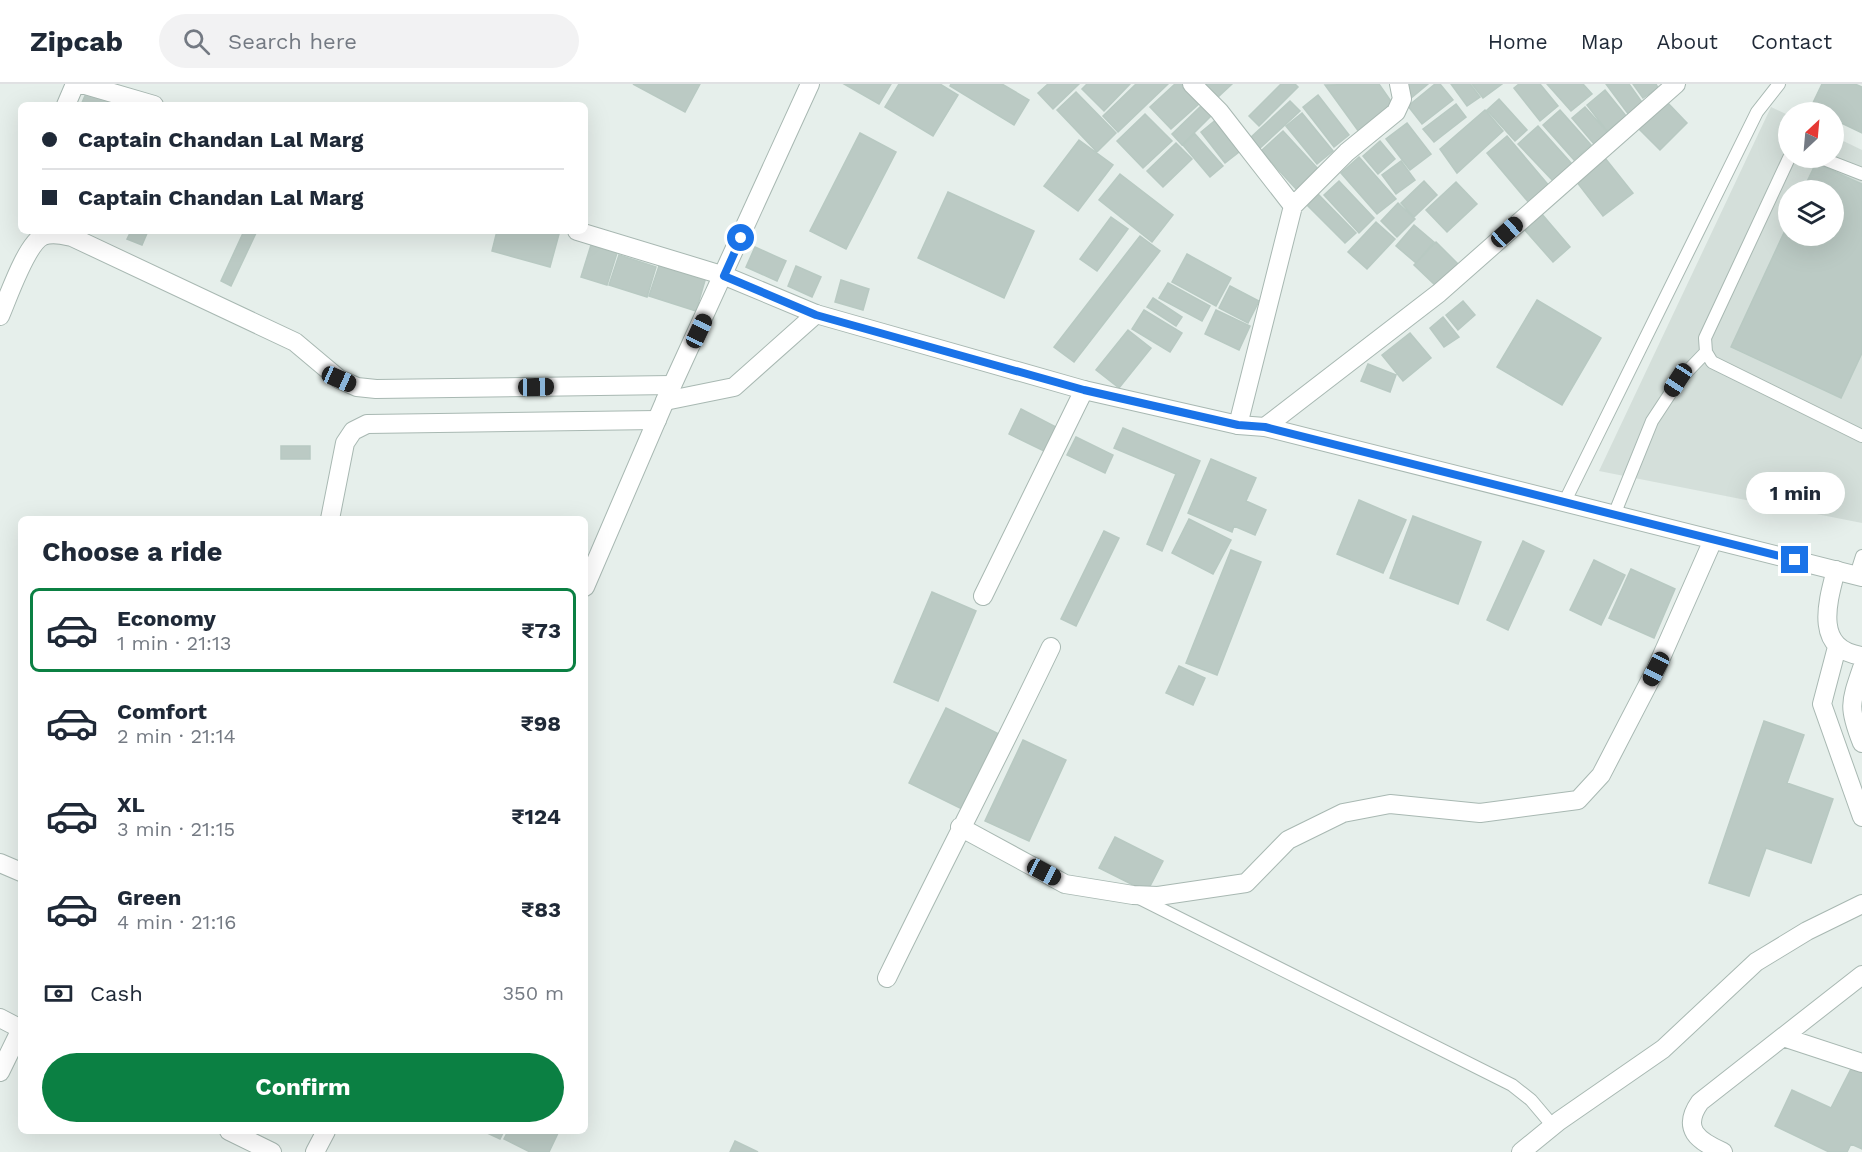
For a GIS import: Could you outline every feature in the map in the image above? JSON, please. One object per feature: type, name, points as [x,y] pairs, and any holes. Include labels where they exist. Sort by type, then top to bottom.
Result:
[{"type":"street","points":[[67,102],[75,84]]},
{"type":"street","points":[[82,84],[144,102]]},
{"type":"street","points":[[588,580],[669,393],[810,84]]},
{"type":"street","points":[[1192,84],[1219,111],[1293,206]]},
{"type":"street","points":[[1238,425],[1293,206],[1347,152],[1396,112],[1402,99],[1399,84]]},
{"type":"street","points":[[1265,427],[1439,293],[1676,84]]},
{"type":"street","points":[[0,316],[30,249],[42,237],[58,234],[72,237],[295,342],[339,379],[357,387],[669,393],[734,387],[816,315]]},
{"type":"street","points":[[587,234],[724,276],[816,315],[1084,390],[1238,425],[1265,427],[1859,576]]},
{"type":"street","points":[[983,596],[1084,390]]},
{"type":"street","points":[[331,516],[345,443],[353,431],[367,424],[657,420]]},
{"type":"street","points":[[960,827],[1065,884],[1133,895],[1158,896],[1246,883],[1288,840],[1343,813],[1390,804],[1480,813],[1578,800],[1601,776],[1656,669],[1713,540]]},
{"type":"street","points":[[1836,570],[1828,602],[1827,622],[1831,638],[1837,647],[1851,654],[1862,656]]},
{"type":"street","points":[[887,978],[960,827],[1004,748],[1051,647]]},
{"type":"street","points":[[1837,647],[1822,704],[1862,817]]},
{"type":"street","points":[[1862,668],[1851,705],[1851,715],[1862,743]]},
{"type":"street","points":[[0,863],[18,871]]},
{"type":"street","points":[[1521,1152],[1553,1126],[1663,1049],[1756,962],[1807,931],[1862,904]]},
{"type":"street","points":[[1723,1152],[1699,1139],[1694,1132],[1693,1113],[1700,1102],[1862,975]]},
{"type":"street","points":[[0,1018],[18,1027]]},
{"type":"street","points":[[0,1072],[18,1035]]},
{"type":"street","points":[[1783,1037],[1862,1063]]},
{"type":"street","points":[[235,1134],[272,1152]]},
{"type":"street","points":[[315,1152],[324,1134]]},
{"type":"lane","points":[[1564,503],[1756,112],[1779,84]]},
{"type":"lane","points":[[1844,167],[1862,174]]},
{"type":"lane","points":[[1785,168],[1705,338],[1706,352],[1712,362],[1720,367],[1862,436]]},
{"type":"lane","points":[[1614,515],[1652,421],[1678,380],[1706,352]]},
{"type":"lane","points":[[1859,576],[1862,556]]},
{"type":"lane","points":[[1133,895],[1512,1085],[1531,1100],[1553,1126]]},
{"type":"shaded area","points":[[1771,107],[1778,110],[1778,168],[1844,168],[1844,141],[1862,150],[1862,523],[1599,471]]},
{"type":"building","points":[[633,84],[700,84],[685,112]]},
{"type":"building","points":[[844,84],[891,84],[879,104]]},
{"type":"building","points":[[899,84],[940,84],[958,95],[933,136],[885,107]]},
{"type":"building","points":[[951,84],[1002,84],[1029,100],[1014,125],[950,86]]},
{"type":"building","points":[[1048,84],[1079,84],[1053,109],[1038,93]]},
{"type":"building","points":[[1087,84],[1130,84],[1104,111],[1082,89]]},
{"type":"building","points":[[1136,84],[1168,84],[1118,132],[1103,116]]},
{"type":"building","points":[[1175,84],[1182,84],[1200,103],[1171,129],[1150,107]]},
{"type":"building","points":[[1203,84],[1232,84],[1217,98]]},
{"type":"building","points":[[1281,84],[1295,84],[1298,87],[1259,126],[1249,116]]},
{"type":"building","points":[[1379,84],[1395,107],[1359,132],[1325,85]]},
{"type":"building","points":[[1404,84],[1428,84],[1411,98]]},
{"type":"building","points":[[1435,84],[1440,84],[1453,100],[1422,124],[1408,106]]},
{"type":"building","points":[[1451,84],[1470,84],[1480,97],[1467,106]]},
{"type":"building","points":[[1472,84],[1502,84],[1483,98]]},
{"type":"building","points":[[1519,84],[1540,84],[1558,106],[1540,121],[1514,88]]},
{"type":"building","points":[[1547,84],[1583,84],[1592,94],[1571,111]]},
{"type":"building","points":[[1606,84],[1629,84],[1644,105],[1629,115]]},
{"type":"building","points":[[1633,84],[1656,84],[1658,88],[1643,98]]},
{"type":"building","points":[[1822,84],[1855,84],[1862,87],[1862,133],[1844,124],[1844,102],[1813,102]]},
{"type":"building","points":[[1605,90],[1626,116],[1607,131],[1587,105]]},
{"type":"building","points":[[87,91],[114,102],[82,102]]},
{"type":"building","points":[[1076,92],[1116,133],[1097,152],[1057,110]]},
{"type":"building","points":[[1318,95],[1349,135],[1334,147],[1303,107]]},
{"type":"building","points":[[1499,99],[1527,130],[1515,141],[1487,110]]},
{"type":"building","points":[[1290,101],[1300,111],[1259,149],[1249,139]]},
{"type":"building","points":[[1666,101],[1687,123],[1660,150],[1638,128]]},
{"type":"building","points":[[1456,104],[1466,117],[1434,142],[1423,129]]},
{"type":"building","points":[[1202,105],[1212,115],[1182,145],[1172,134]]},
{"type":"building","points":[[1585,107],[1608,133],[1594,144],[1572,118]]},
{"type":"building","points":[[1485,110],[1503,131],[1457,173],[1440,149]]},
{"type":"building","points":[[1560,110],[1591,145],[1574,160],[1543,125]]},
{"type":"building","points":[[1302,113],[1333,151],[1317,164],[1286,126]]},
{"type":"building","points":[[1145,114],[1172,141],[1143,168],[1117,141]]},
{"type":"building","points":[[1218,118],[1243,149],[1225,163],[1201,132]]},
{"type":"building","points":[[1407,123],[1431,154],[1410,170],[1386,139]]},
{"type":"building","points":[[1538,126],[1572,164],[1553,181],[1518,144]]},
{"type":"building","points":[[1283,131],[1319,170],[1297,190],[1261,151]]},
{"type":"building","points":[[860,133],[896,152],[846,249],[810,231]]},
{"type":"building","points":[[1195,134],[1223,166],[1210,177],[1183,145]]},
{"type":"building","points":[[1507,136],[1550,187],[1530,204],[1487,153]]},
{"type":"building","points":[[1079,140],[1113,165],[1078,211],[1044,186]]},
{"type":"building","points":[[1380,141],[1395,159],[1378,174],[1363,156]]},
{"type":"building","points":[[1176,143],[1192,159],[1163,187],[1147,171]]},
{"type":"building","points":[[1359,157],[1396,199],[1377,214],[1341,173]]},
{"type":"building","points":[[1605,158],[1633,193],[1603,216],[1576,181]]},
{"type":"building","points":[[1401,161],[1415,180],[1396,194],[1382,175]]},
{"type":"building","points":[[1814,168],[1827,168],[1862,184],[1862,353],[1841,398],[1731,347],[1778,246],[1844,246],[1844,180],[1808,180]]},
{"type":"building","points":[[1120,174],[1173,215],[1152,242],[1099,200]]},
{"type":"building","points":[[1339,181],[1374,218],[1359,233],[1324,195]]},
{"type":"building","points":[[1424,181],[1437,195],[1414,217],[1401,203]]},
{"type":"building","points":[[1456,182],[1477,204],[1447,232],[1426,210]]},
{"type":"building","points":[[948,192],[1034,231],[1004,298],[918,258]]},
{"type":"building","points":[[1318,194],[1356,233],[1345,243],[1307,205]]},
{"type":"building","points":[[1398,203],[1415,219],[1397,237],[1381,221]]},
{"type":"building","points":[[1541,213],[1570,247],[1553,262],[1523,228]]},
{"type":"building","points":[[1111,217],[1128,229],[1097,271],[1080,259]]},
{"type":"building","points":[[1376,222],[1395,239],[1367,269],[1348,252]]},
{"type":"building","points":[[1414,225],[1434,242],[1416,263],[1396,246]]},
{"type":"building","points":[[130,234],[147,234],[142,245],[127,239]]},
{"type":"building","points":[[243,234],[256,234],[231,286],[221,281]]},
{"type":"building","points":[[496,234],[559,234],[550,267],[492,251]]},
{"type":"building","points":[[1140,236],[1160,251],[1074,362],[1054,347]]},
{"type":"building","points":[[1436,242],[1458,264],[1436,286],[1414,265]]},
{"type":"building","points":[[591,245],[617,253],[607,285],[581,277]]},
{"type":"building","points":[[755,247],[786,261],[777,281],[746,267]]},
{"type":"building","points":[[1187,254],[1231,278],[1216,306],[1172,282]]},
{"type":"building","points":[[619,255],[656,267],[647,297],[609,285]]},
{"type":"building","points":[[660,263],[706,277],[696,311],[649,296]]},
{"type":"building","points":[[796,266],[821,277],[812,297],[788,286]]},
{"type":"building","points":[[841,280],[869,289],[863,310],[835,302]]},
{"type":"building","points":[[1168,283],[1210,306],[1202,321],[1159,298]]},
{"type":"building","points":[[1230,286],[1259,301],[1248,323],[1219,308]]},
{"type":"building","points":[[1153,298],[1182,317],[1176,326],[1147,307]]},
{"type":"building","points":[[1537,300],[1601,338],[1562,405],[1497,367]]},
{"type":"building","points":[[1463,301],[1475,315],[1458,330],[1446,315]]},
{"type":"building","points":[[1144,310],[1182,333],[1170,352],[1132,329]]},
{"type":"building","points":[[1216,310],[1250,326],[1239,350],[1205,334]]},
{"type":"building","points":[[1443,317],[1459,337],[1444,347],[1430,328]]},
{"type":"building","points":[[1128,330],[1151,348],[1119,388],[1096,370]]},
{"type":"building","points":[[1410,333],[1431,358],[1403,381],[1382,355]]},
{"type":"building","points":[[1368,364],[1396,375],[1390,392],[1361,381]]},
{"type":"building","points":[[1021,409],[1056,427],[1044,451],[1009,434]]},
{"type":"building","points":[[1123,428],[1200,461],[1162,551],[1147,544],[1176,474],[1114,448]]},
{"type":"building","points":[[1076,437],[1113,455],[1105,473],[1067,455]]},
{"type":"building","points":[[281,446],[310,446],[310,459],[281,459]]},
{"type":"building","points":[[1211,459],[1256,478],[1246,501],[1266,510],[1255,535],[1234,526],[1232,532],[1188,513]]},
{"type":"building","points":[[1359,500],[1406,520],[1383,573],[1337,554]]},
{"type":"building","points":[[1413,516],[1481,542],[1458,604],[1390,578]]},
{"type":"building","points":[[1189,519],[1231,540],[1213,574],[1172,553]]},
{"type":"building","points":[[1104,531],[1119,538],[1076,626],[1061,619]]},
{"type":"building","points":[[1523,541],[1544,551],[1508,630],[1487,620]]},
{"type":"building","points":[[1231,550],[1261,562],[1217,675],[1186,663]]},
{"type":"building","points":[[1594,560],[1625,575],[1601,625],[1570,610]]},
{"type":"building","points":[[1631,569],[1675,589],[1654,638],[1609,618]]},
{"type":"building","points":[[932,592],[976,611],[938,701],[894,682]]},
{"type":"building","points":[[1179,666],[1205,678],[1193,705],[1166,693]]},
{"type":"building","points":[[946,708],[999,734],[962,809],[909,783]]},
{"type":"building","points":[[1764,721],[1804,735],[1787,783],[1833,799],[1811,863],[1766,848],[1749,896],[1709,883]]},
{"type":"building","points":[[1023,740],[1066,760],[1029,841],[985,821]]},
{"type":"building","points":[[1115,837],[1163,861],[1147,892],[1099,868]]},
{"type":"building","points":[[1854,1063],[1862,1067],[1862,1149],[1851,1144],[1847,1152],[1829,1152],[1775,1126],[1792,1090],[1831,1108]]},
{"type":"building","points":[[489,1134],[502,1134],[500,1139]]},
{"type":"building","points":[[506,1134],[558,1134],[549,1152],[530,1152],[504,1139]]},
{"type":"building","points":[[735,1141],[758,1152],[730,1152]]},
{"type":"route","points":[[741,238],[724,276],[816,315],[1084,390],[1238,425],[1265,427],[1795,560]]}]
